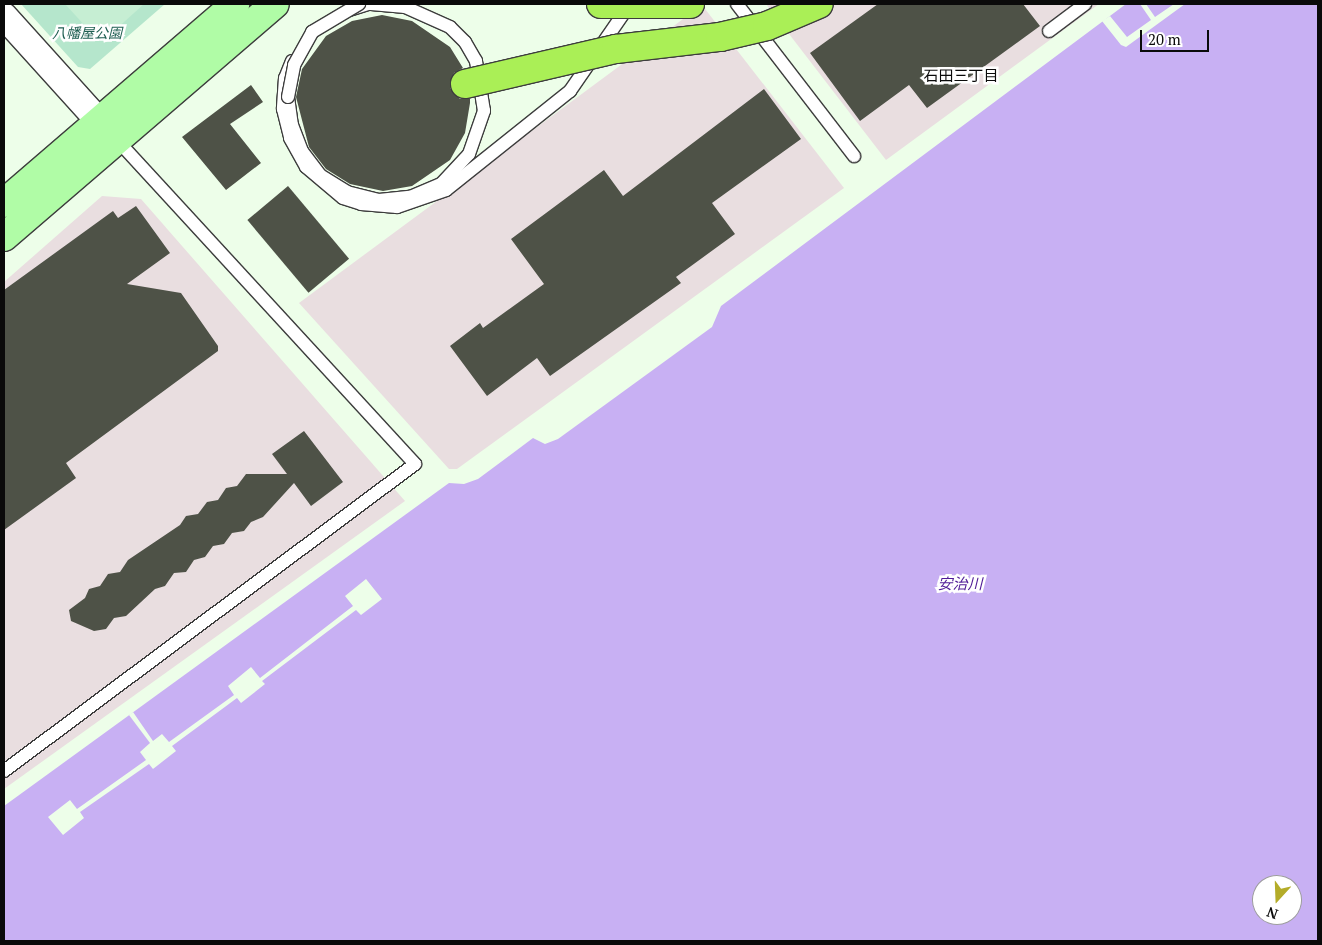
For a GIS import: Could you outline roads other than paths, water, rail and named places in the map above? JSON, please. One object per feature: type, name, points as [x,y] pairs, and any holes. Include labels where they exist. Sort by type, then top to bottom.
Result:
[{"type":"highway","points":[[601,4],[690,4]]},
{"type":"highway","points":[[465,84],[616,49],[720,38],[767,26],[820,4]]},
{"type":"street","points":[[4,237],[235,4]]},
{"type":"street","points":[[4,203],[108,130],[275,4]]},
{"type":"street","points":[[4,16],[108,130]]},
{"type":"lane","points":[[358,4],[343,10],[326,22],[319,27],[312,32],[289,81],[290,114],[295,136],[320,175],[347,192],[380,200],[396,201],[426,192],[455,172],[469,154],[484,111],[476,61],[450,27],[427,15],[405,7],[368,4],[344,12],[312,32],[291,62],[285,78],[286,123],[298,154],[317,180],[343,198],[361,204],[397,207],[446,190],[570,91],[630,4]]},
{"type":"lane","points":[[737,4],[854,156]]},
{"type":"lane","points":[[1049,30],[1085,4]]},
{"type":"lane","points":[[4,771],[415,464],[108,130]]},
{"type":"water","name":"安治川","points":[[1126,4],[1318,4],[1318,941],[4,941],[4,806],[449,483],[464,484],[478,479],[533,438],[545,444],[558,439],[712,327],[721,306]]},
{"type":"district","name":"石田三丁目","points":[[961,76]]},
{"type":"park label","name":"八幡屋公園","points":[[87,33]]}]
